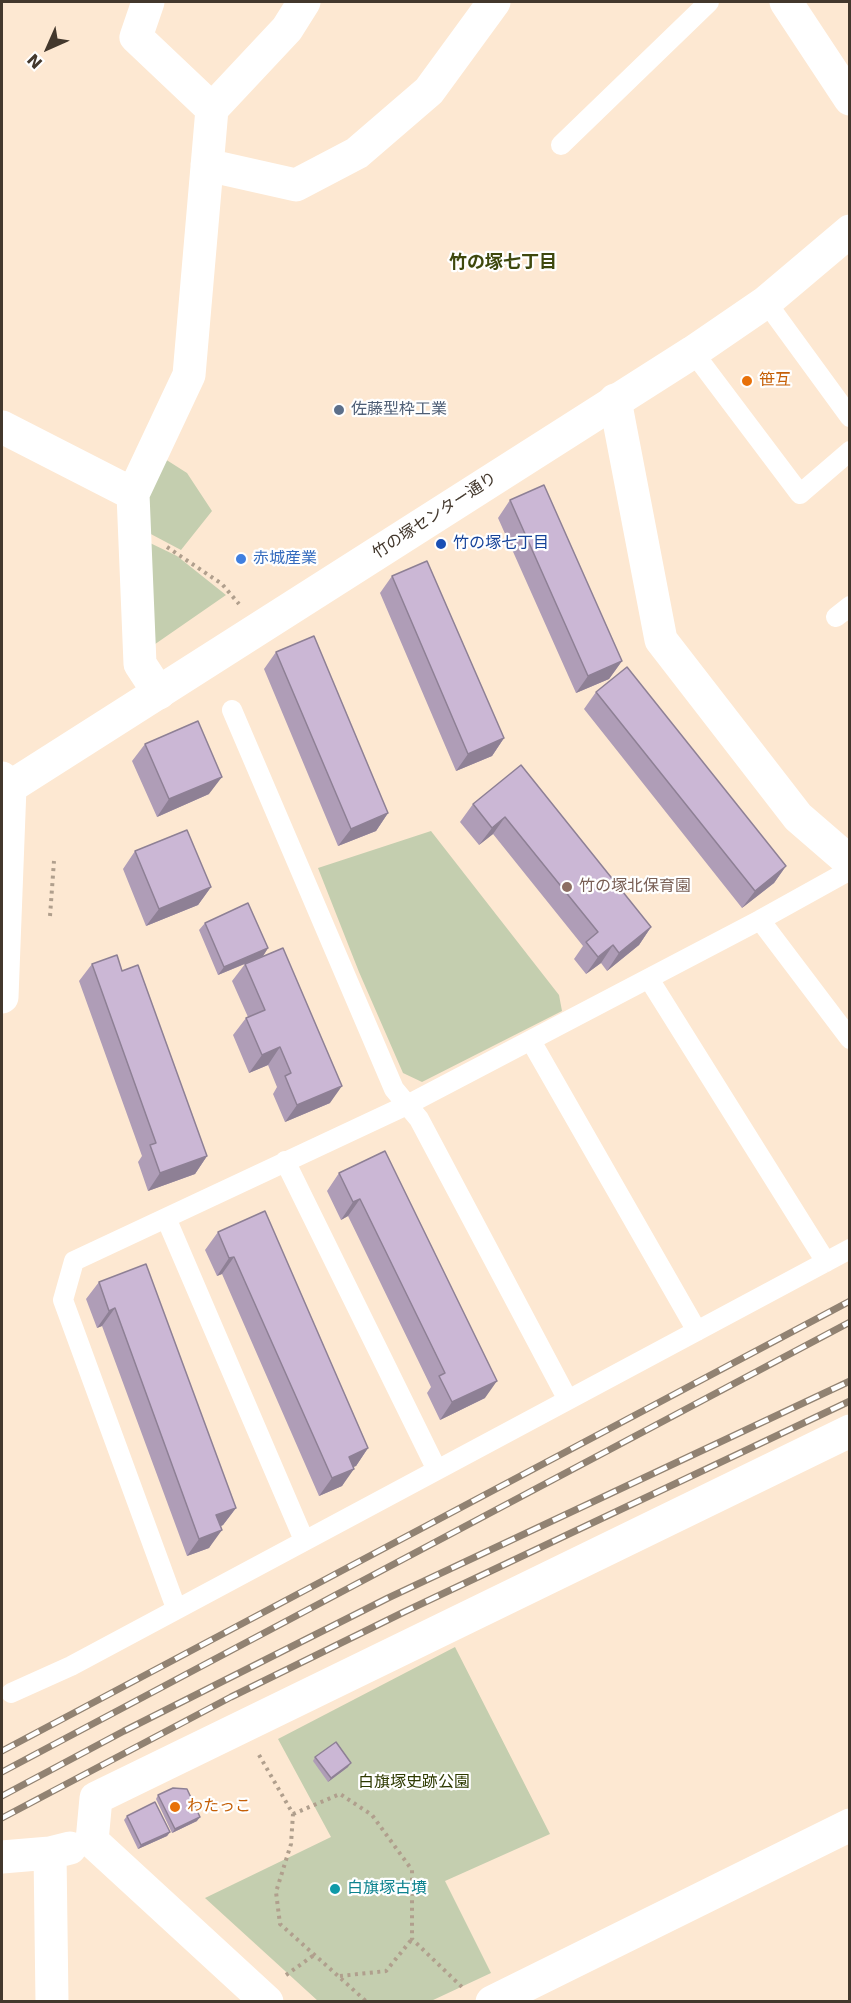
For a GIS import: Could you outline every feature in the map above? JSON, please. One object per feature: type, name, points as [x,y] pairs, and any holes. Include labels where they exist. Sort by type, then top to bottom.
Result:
[{"type":"street","points":[[148,2],[136,37],[212,109]]},
{"type":"street","points":[[159,693],[140,664],[133,494],[189,375],[212,109],[287,29],[304,2]]},
{"type":"street","points":[[207,165],[296,185],[357,153],[429,91],[494,2]]},
{"type":"street","points":[[786,2],[849,99]]},
{"type":"street","name":"竹の塚センター通り","points":[[6,783],[159,693],[693,352],[766,302],[849,231]]},
{"type":"street","points":[[615,400],[661,640],[798,817],[849,862]]},
{"type":"street","points":[[2,427],[133,494]]},
{"type":"street","points":[[2,997],[6,783]]},
{"type":"street","points":[[92,1841],[96,1798],[849,1431]]},
{"type":"street","points":[[481,1998],[849,1826]]},
{"type":"street","points":[[2,1857],[50,1853],[92,1841]]},
{"type":"street","points":[[92,1841],[274,1990]]},
{"type":"street","points":[[50,1853],[52,2001]]},
{"type":"lane","points":[[561,145],[709,2]]},
{"type":"lane","points":[[766,302],[849,417]]},
{"type":"lane","points":[[693,352],[800,494],[849,451]]},
{"type":"lane","points":[[232,710],[394,1089],[418,1119],[568,1400]]},
{"type":"lane","points":[[176,1608],[63,1300],[74,1261],[407,1105],[760,920],[849,870]]},
{"type":"lane","points":[[760,920],[849,1039]]},
{"type":"lane","points":[[649,979],[826,1262]]},
{"type":"lane","points":[[531,1041],[697,1331]]},
{"type":"lane","points":[[285,1161],[437,1470]]},
{"type":"lane","points":[[166,1218],[304,1540]]},
{"type":"lane","points":[[11,1694],[71,1666],[849,1249]]},
{"type":"path","points":[[135,537],[150,539],[171,549],[222,585],[239,604]]},
{"type":"path","points":[[50,916],[54,861]]},
{"type":"path","points":[[257,1752],[293,1814],[291,1844],[276,1892],[280,1924],[367,2001]]},
{"type":"path","points":[[293,1814],[340,1794],[372,1815],[412,1870],[411,1939],[387,1971],[339,1976]]},
{"type":"path","points":[[411,1939],[481,1998]]},
{"type":"path","points":[[274,1990],[315,1955]]},
{"type":"green space","points":[[165,459],[187,473],[212,511],[181,550],[147,532],[147,493]]},
{"type":"green space","points":[[148,542],[177,556],[226,595],[148,649]]},
{"type":"green space","points":[[431,831],[559,995],[562,1011],[422,1082],[403,1073],[359,972],[318,868]]},
{"type":"green space","name":"白旗塚史跡公園","points":[[455,1647],[550,1834],[445,1881],[491,1973],[431,2001],[318,2001],[205,1898],[331,1837],[278,1739]]},
{"type":"building","points":[[544,485],[622,661],[588,676],[510,500]]},
{"type":"building","points":[[427,561],[504,738],[468,754],[392,576]]},
{"type":"building","points":[[314,636],[388,813],[351,829],[276,652]]},
{"type":"building","points":[[627,667],[786,866],[755,891],[596,692]]},
{"type":"building","points":[[198,721],[222,777],[169,799],[145,744]]},
{"type":"building","points":[[521,765],[651,927],[619,953],[613,945],[598,957],[586,942],[598,932],[505,817],[492,828],[473,804]]},
{"type":"building","points":[[187,830],[211,887],[159,909],[135,851]]},
{"type":"building","points":[[248,903],[268,948],[224,967],[205,923]]},
{"type":"building","points":[[283,948],[342,1086],[297,1105],[285,1076],[291,1073],[280,1047],[262,1055],[246,1018],[265,1010],[245,964]]},
{"type":"building","points":[[117,955],[122,971],[138,965],[207,1156],[160,1173],[150,1145],[156,1143],[92,964]]},
{"type":"building","points":[[385,1151],[497,1381],[452,1402],[439,1376],[445,1373],[360,1199],[353,1202],[339,1173]]},
{"type":"building","points":[[265,1211],[368,1448],[349,1457],[354,1469],[332,1478],[234,1257],[229,1258],[218,1232]]},
{"type":"building","points":[[146,1264],[236,1508],[216,1515],[222,1530],[199,1539],[115,1308],[109,1311],[99,1282]]},
{"type":"building","points":[[336,1742],[351,1763],[331,1778],[315,1757]]},
{"type":"building","points":[[173,1788],[187,1789],[200,1817],[175,1829],[158,1795]]},
{"type":"building","points":[[155,1802],[170,1832],[141,1845],[127,1816]]},
{"type":"railway","points":[[2,1751],[850,1301]]},
{"type":"railway","points":[[2,1772],[850,1322]]},
{"type":"railway","points":[[2,1796],[124,1731],[388,1598],[850,1381]]},
{"type":"railway","points":[[2,1818],[231,1697],[404,1612],[850,1401]]},
{"type":"place","name":"笹互","points":[[747,381]]},
{"type":"place","name":"佐藤型枠工業","points":[[339,410]]},
{"type":"place","name":"竹の塚七丁目","points":[[441,544]]},
{"type":"place","name":"赤城産業","points":[[241,559]]},
{"type":"place","name":"竹の塚北保育園","points":[[567,887]]},
{"type":"place","name":"わたっこ","points":[[175,1807]]},
{"type":"place","name":"白旗塚古墳","points":[[335,1889]]},
{"type":"district","name":"竹の塚七丁目","points":[[503,263]]}]
